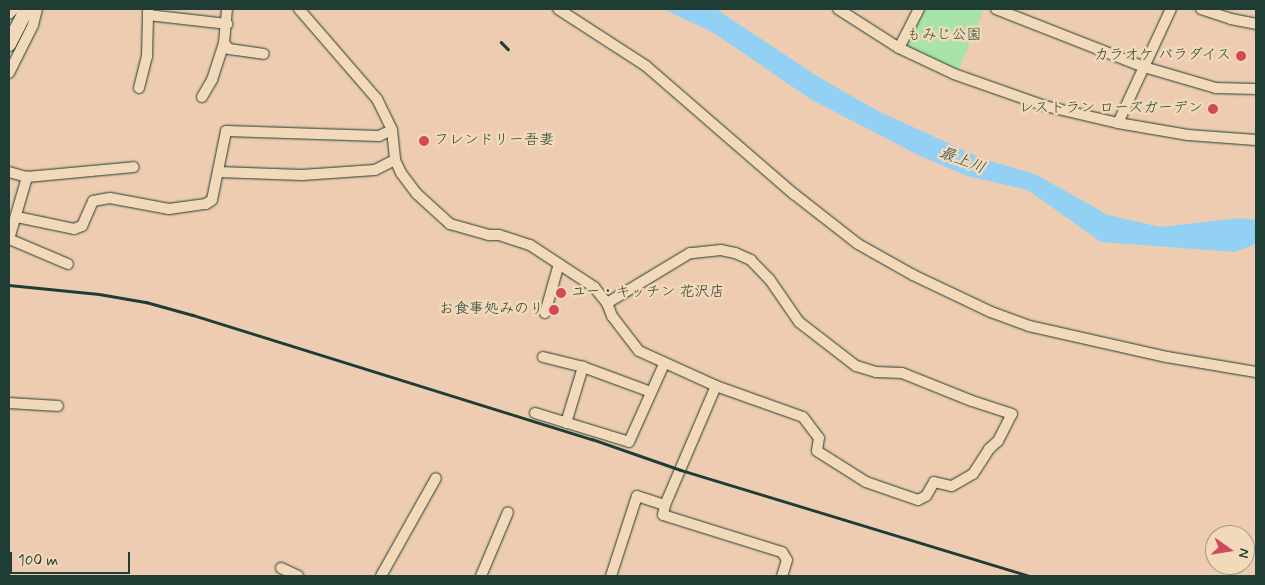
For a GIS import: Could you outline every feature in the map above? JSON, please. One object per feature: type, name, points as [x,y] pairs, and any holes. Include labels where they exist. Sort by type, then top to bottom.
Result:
[{"type":"main road","points":[[9,44],[27,9]]},
{"type":"street","points":[[9,14],[14,9]]},
{"type":"street","points":[[9,73],[33,25],[37,9]]},
{"type":"street","points":[[202,97],[212,80],[224,43],[227,24],[226,9]]},
{"type":"street","points":[[299,9],[377,99],[392,130],[395,160],[401,173],[417,194],[450,224],[489,235],[499,235],[530,245],[594,286],[607,303],[612,316],[639,351],[716,386],[803,418],[818,438],[817,451],[866,482],[918,500],[926,496],[934,482],[952,486],[973,474],[988,449],[998,441],[1012,414],[972,402],[902,374],[876,372],[856,366],[799,322],[770,280],[751,260],[735,253],[721,250],[690,253],[607,303]]},
{"type":"street","points":[[558,9],[646,66],[794,194],[858,244],[913,276],[983,308],[1029,326],[1166,357],[1256,372]]},
{"type":"street","points":[[838,9],[899,48],[954,74],[1045,106],[1118,124],[1188,136],[1256,140]]},
{"type":"street","points":[[899,48],[919,9]]},
{"type":"street","points":[[996,9],[1144,67],[1216,88],[1256,89]]},
{"type":"street","points":[[1118,124],[1171,9]]},
{"type":"street","points":[[1201,9],[1231,19],[1256,24]]},
{"type":"street","points":[[139,88],[148,57],[148,12],[227,24]]},
{"type":"street","points":[[224,43],[229,49],[264,54]]},
{"type":"street","points":[[17,217],[74,229],[82,226],[94,202],[110,198],[169,209],[206,204],[212,200],[226,131],[379,136],[392,130]]},
{"type":"street","points":[[218,172],[302,174],[375,170],[395,160]]},
{"type":"street","points":[[9,172],[27,177],[134,167]]},
{"type":"street","points":[[27,177],[17,217],[9,239],[68,264]]},
{"type":"street","points":[[545,313],[559,264]]},
{"type":"street","points":[[543,357],[583,367],[651,392]]},
{"type":"street","points":[[535,413],[629,442],[664,364]]},
{"type":"street","points":[[566,423],[583,367]]},
{"type":"street","points":[[716,386],[665,505],[663,515],[782,552],[787,560],[782,576]]},
{"type":"street","points":[[9,403],[58,406]]},
{"type":"street","points":[[381,576],[436,478]]},
{"type":"street","points":[[611,576],[637,496],[665,505]]},
{"type":"street","points":[[481,576],[508,512]]},
{"type":"street","points":[[281,568],[298,576]]},
{"type":"green space","name":"もみじ公園","points":[[923,9],[984,9],[959,69],[955,70],[909,49],[906,44]]},
{"type":"water","name":"最上川","points":[[663,9],[716,9],[817,76],[878,111],[983,159],[1035,174],[1108,215],[1160,227],[1241,218],[1256,220],[1256,244],[1234,252],[1101,242],[1028,190],[967,176],[918,155],[812,100],[712,32]]},
{"type":"railway","points":[[501,42],[508,49]]},
{"type":"railway","points":[[9,285],[99,294],[146,302],[193,315],[592,439],[681,470],[1029,576]]},
{"type":"place","name":"カラオケ パラダイス","points":[[1241,56]]},
{"type":"place","name":"レストラン ローズガーデン","points":[[1213,109]]},
{"type":"place","name":"フレンドリー吾妻","points":[[424,141]]},
{"type":"place","name":"ユー・キッチン 花沢店","points":[[561,293]]},
{"type":"place","name":"お食事処みのり","points":[[554,310]]}]
